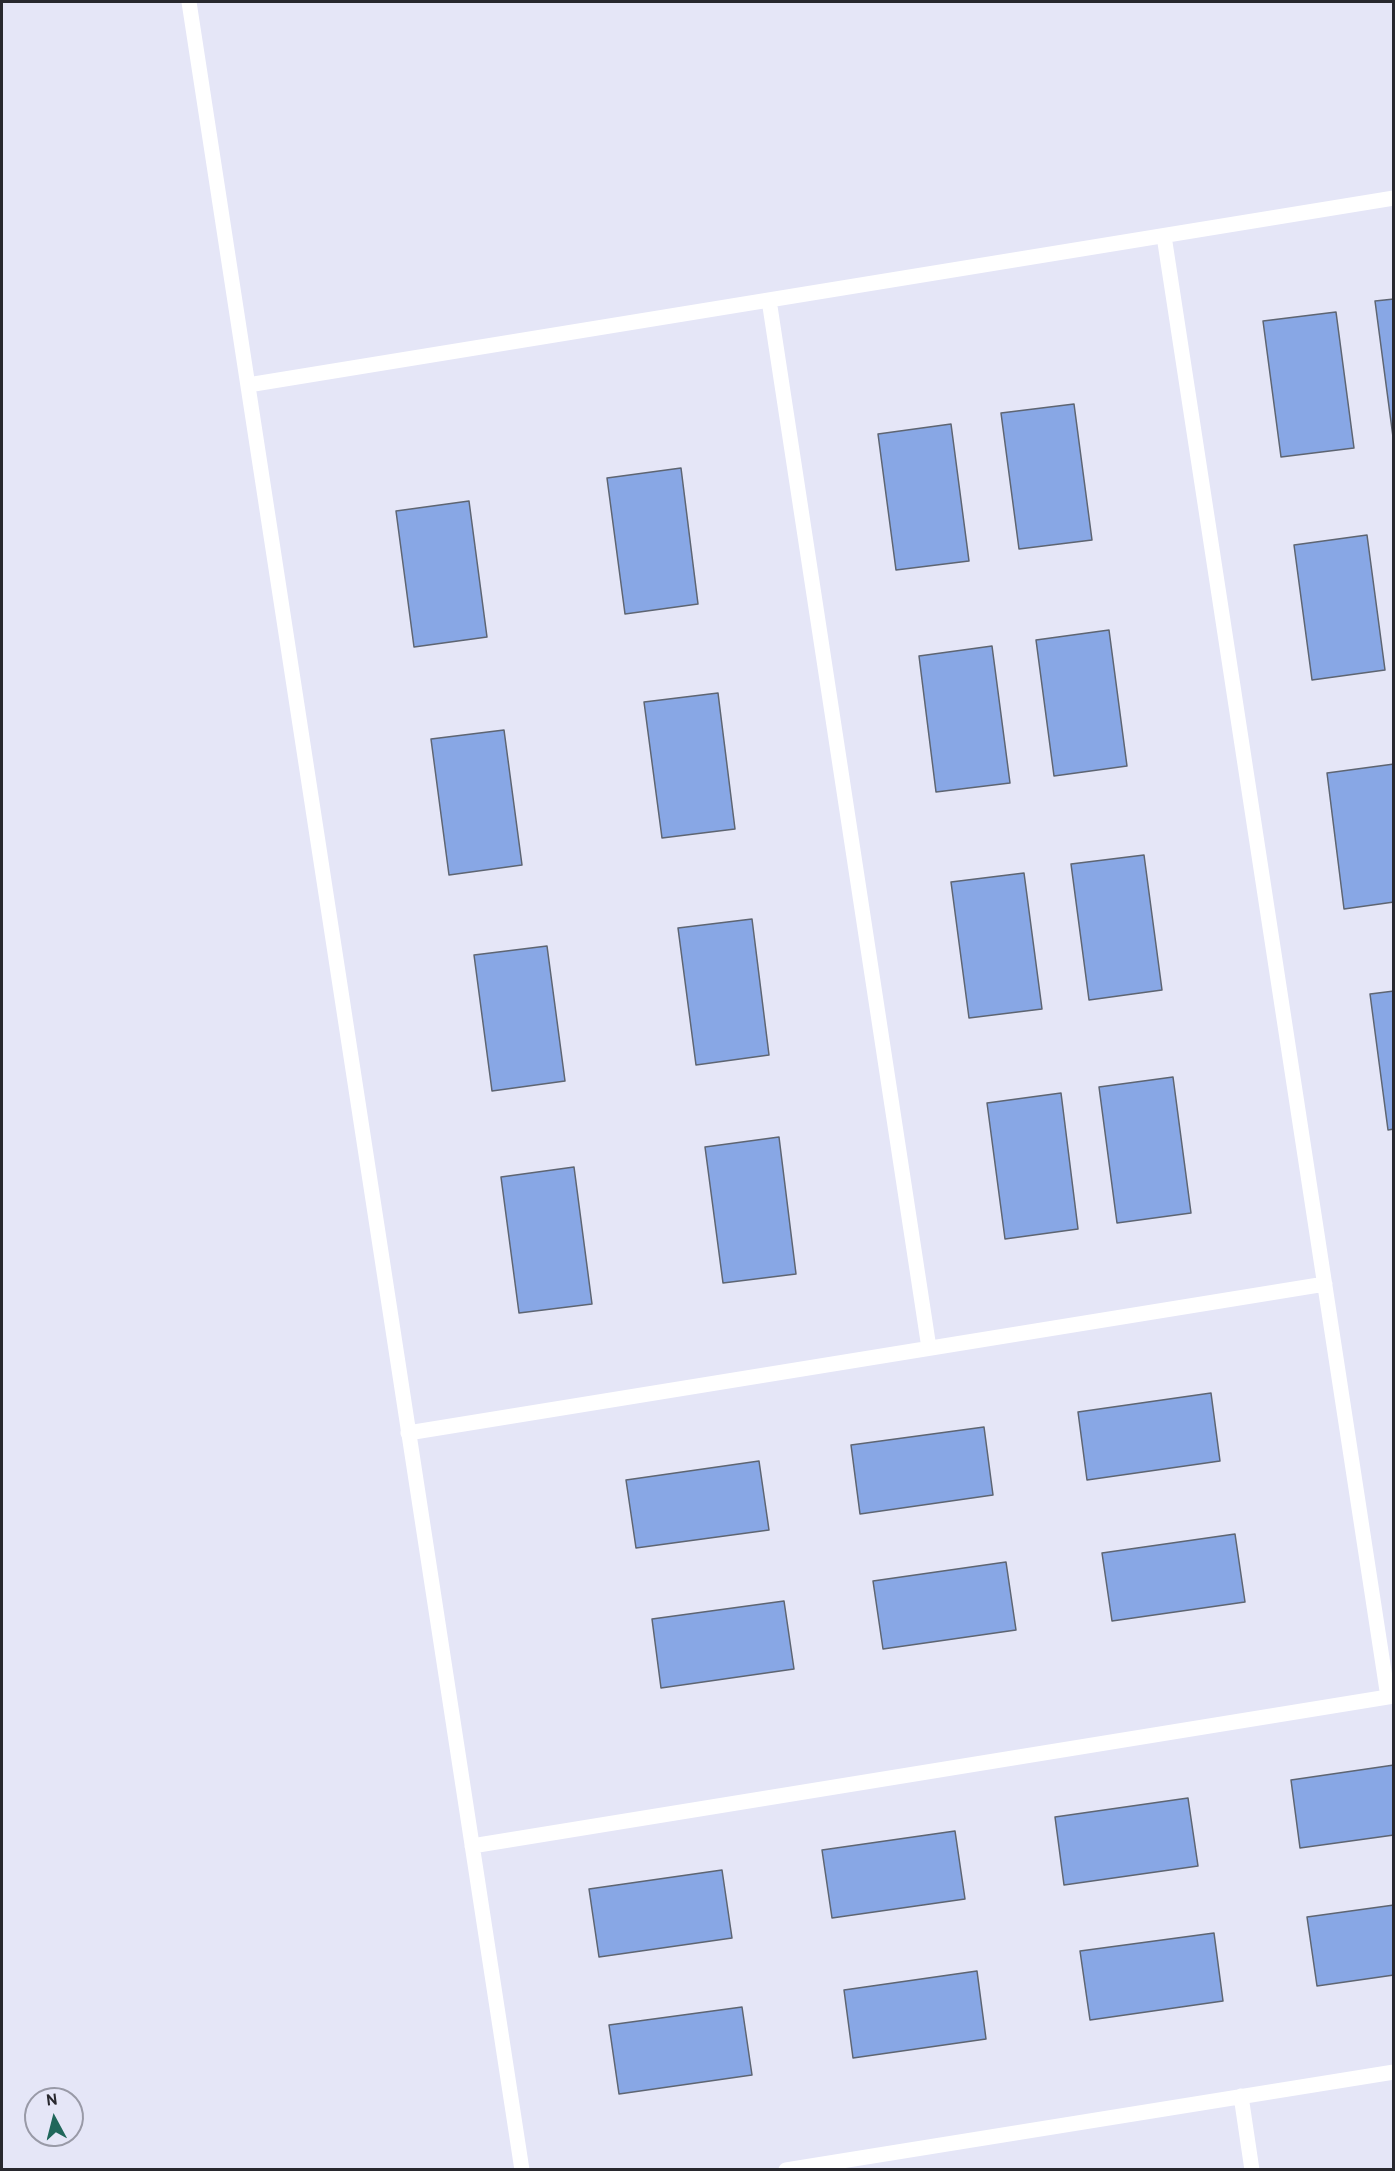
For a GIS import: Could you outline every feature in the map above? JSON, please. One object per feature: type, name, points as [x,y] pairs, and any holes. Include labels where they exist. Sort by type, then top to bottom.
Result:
[{"type":"lane","points":[[189,2],[522,2169]]},
{"type":"lane","points":[[248,385],[1394,198]]},
{"type":"lane","points":[[472,1846],[1391,1696],[1325,1284],[1164,236]]},
{"type":"lane","points":[[769,300],[929,1348]]},
{"type":"lane","points":[[408,1432],[1325,1284]]},
{"type":"lane","points":[[786,2169],[1394,2072]]},
{"type":"lane","points":[[1241,2096],[1252,2169]]},
{"type":"building","points":[[1394,299],[1394,437],[1393,437],[1375,301]]},
{"type":"building","points":[[1336,312],[1354,448],[1281,457],[1263,321]]},
{"type":"building","points":[[1074,404],[1092,540],[1019,549],[1001,413]]},
{"type":"building","points":[[951,424],[969,561],[896,570],[878,434]]},
{"type":"building","points":[[681,468],[698,604],[625,614],[607,478]]},
{"type":"building","points":[[469,501],[487,637],[414,647],[396,511]]},
{"type":"building","points":[[1367,535],[1385,670],[1312,680],[1294,545]]},
{"type":"building","points":[[1109,630],[1127,766],[1054,776],[1036,640]]},
{"type":"building","points":[[992,646],[1010,783],[936,792],[919,656]]},
{"type":"building","points":[[718,693],[735,829],[662,838],[644,702]]},
{"type":"building","points":[[504,730],[522,865],[449,875],[431,739]]},
{"type":"building","points":[[1394,764],[1394,902],[1344,909],[1327,773]]},
{"type":"building","points":[[1144,855],[1162,990],[1089,1000],[1071,864]]},
{"type":"building","points":[[1024,873],[1042,1009],[969,1018],[951,882]]},
{"type":"building","points":[[752,919],[769,1055],[696,1065],[678,928]]},
{"type":"building","points":[[547,946],[565,1081],[492,1091],[474,955]]},
{"type":"building","points":[[1394,991],[1394,1129],[1388,1130],[1370,994]]},
{"type":"building","points":[[1173,1077],[1191,1213],[1117,1223],[1099,1087]]},
{"type":"building","points":[[1061,1093],[1078,1229],[1005,1239],[987,1103]]},
{"type":"building","points":[[779,1137],[796,1274],[723,1283],[705,1147]]},
{"type":"building","points":[[574,1167],[592,1304],[519,1313],[501,1177]]},
{"type":"building","points":[[1211,1393],[1220,1461],[1087,1480],[1078,1412]]},
{"type":"building","points":[[984,1427],[993,1495],[860,1514],[851,1445]]},
{"type":"building","points":[[759,1461],[769,1530],[636,1548],[626,1480]]},
{"type":"building","points":[[1235,1534],[1245,1602],[1112,1621],[1102,1553]]},
{"type":"building","points":[[1006,1562],[1016,1630],[883,1649],[873,1581]]},
{"type":"building","points":[[784,1601],[794,1669],[661,1688],[652,1619]]},
{"type":"building","points":[[1394,1765],[1394,1835],[1300,1848],[1291,1780]]},
{"type":"building","points":[[1188,1798],[1198,1866],[1064,1885],[1055,1817]]},
{"type":"building","points":[[955,1831],[965,1899],[832,1918],[822,1850]]},
{"type":"building","points":[[722,1870],[732,1938],[599,1957],[589,1889]]},
{"type":"building","points":[[1394,1905],[1394,1975],[1317,1986],[1307,1917]]},
{"type":"building","points":[[1214,1933],[1223,2001],[1090,2020],[1080,1951]]},
{"type":"building","points":[[977,1971],[986,2039],[853,2058],[844,1990]]},
{"type":"building","points":[[742,2007],[752,2075],[619,2094],[609,2025]]}]
